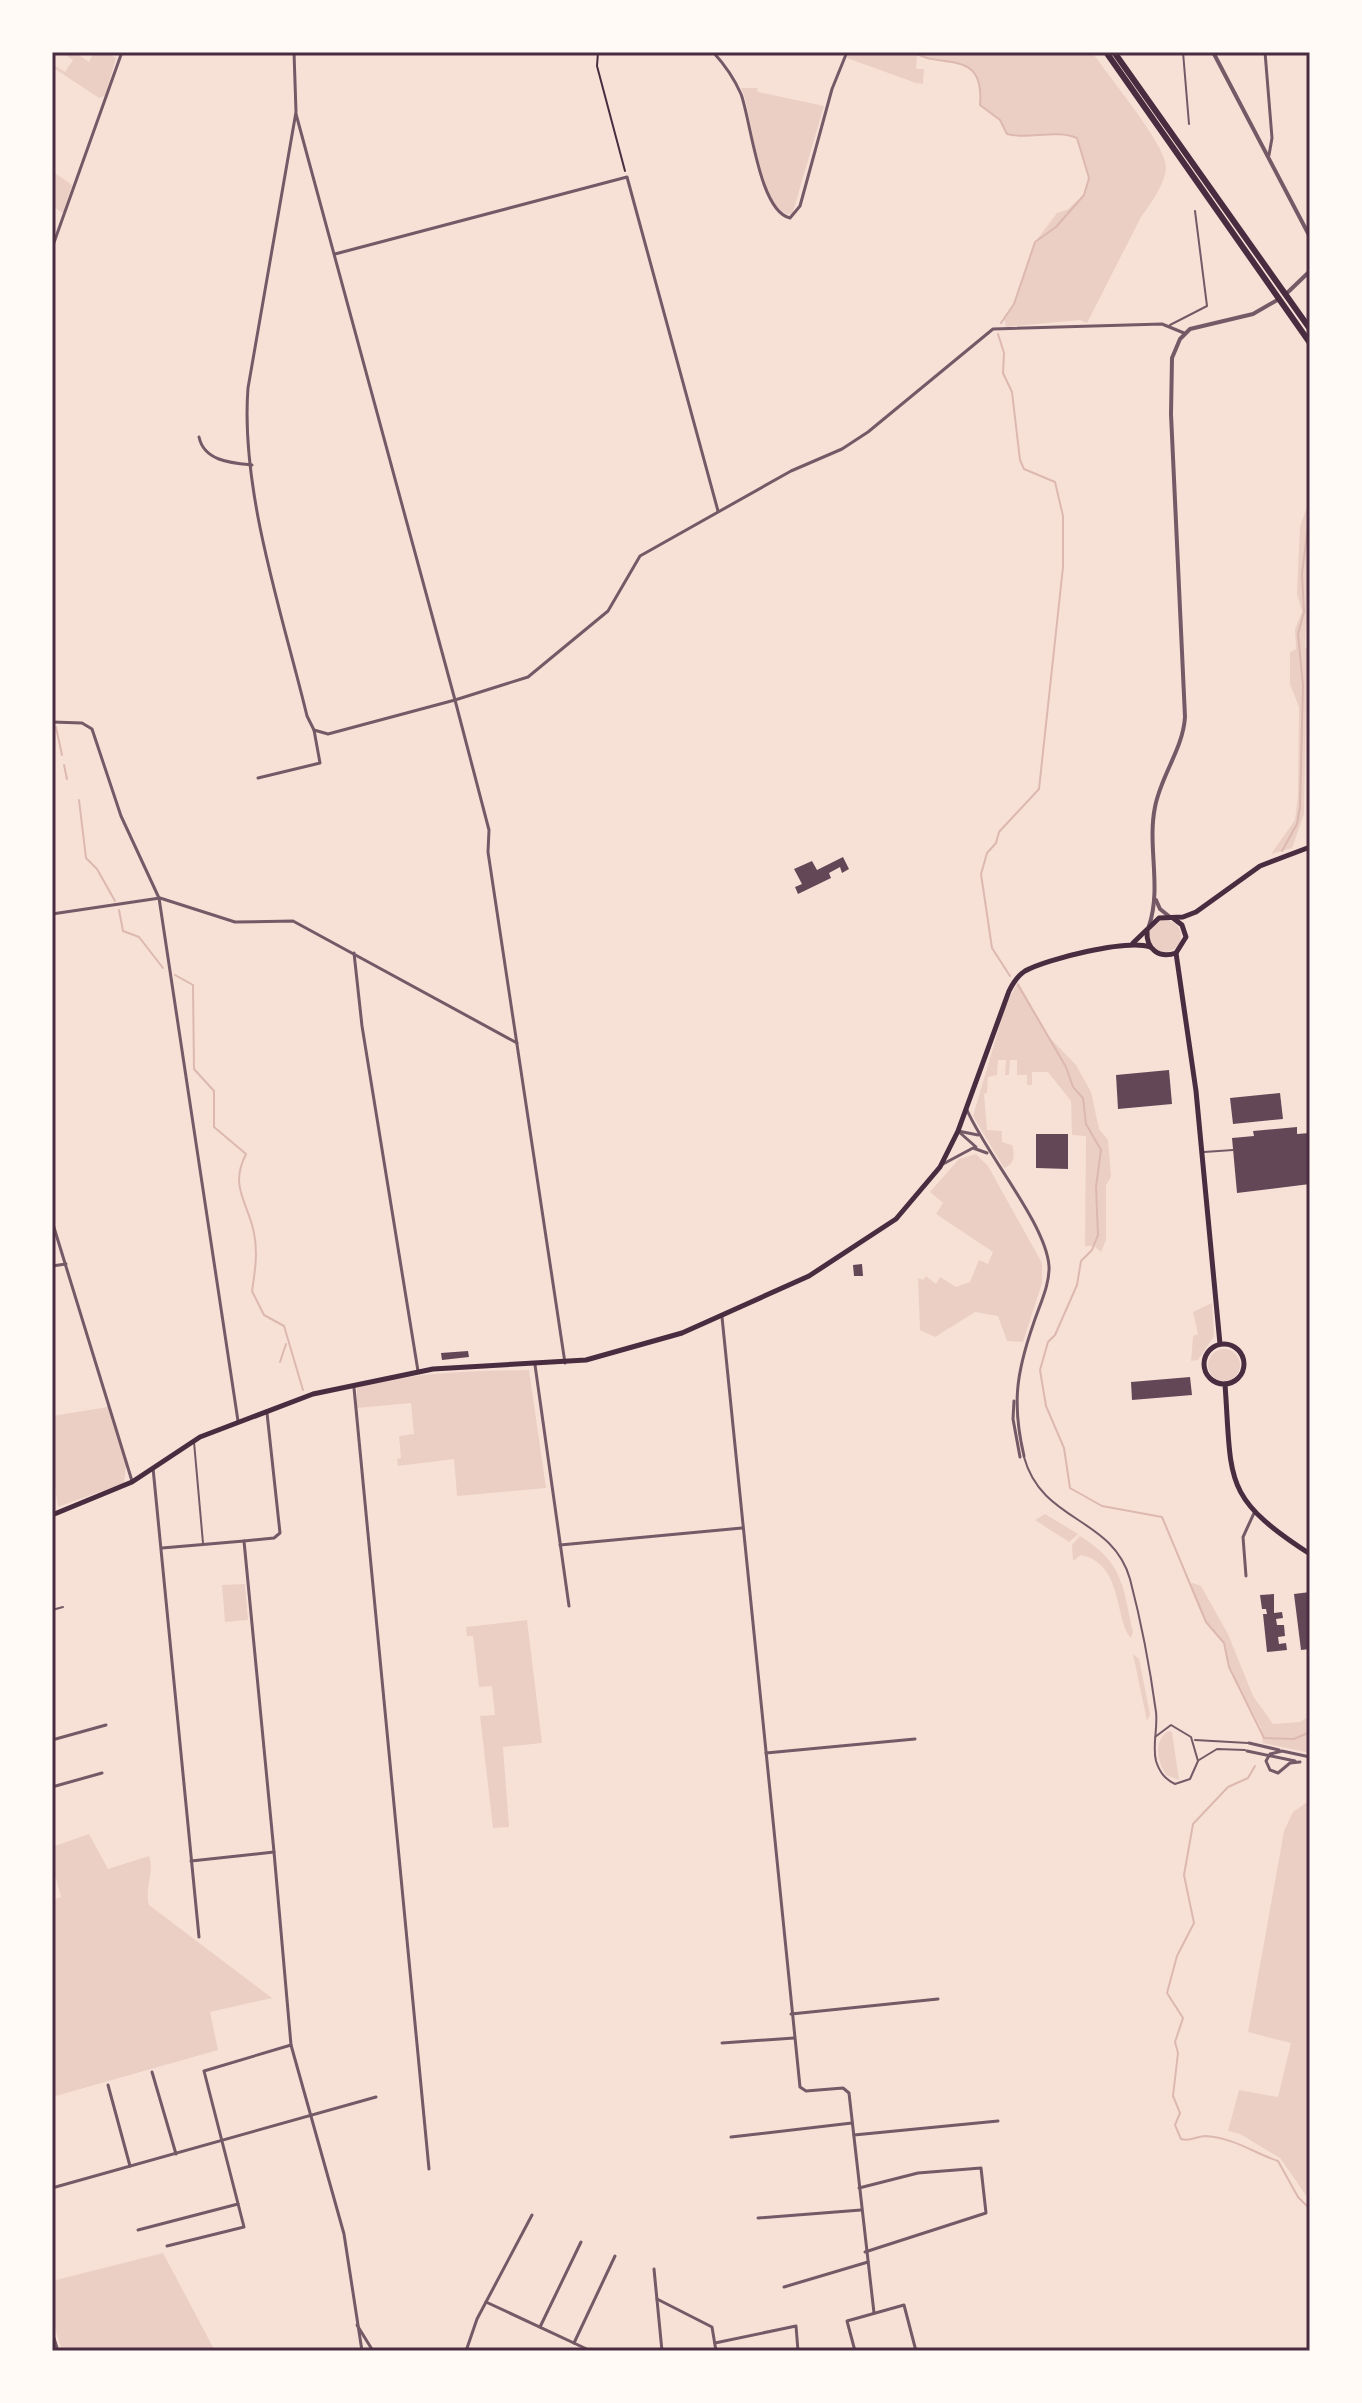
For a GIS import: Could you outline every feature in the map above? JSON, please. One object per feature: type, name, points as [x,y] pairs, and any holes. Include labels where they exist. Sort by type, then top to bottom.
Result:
[{"type":"highway","points":[[1106,52],[1282,296],[1310,329]]},
{"type":"highway","points":[[1114,52],[1282,296],[1310,343]]},
{"type":"main road","points":[[1132,943],[1159,918],[1196,912],[1263,865],[1310,847]]},
{"type":"main road","points":[[1196,912],[1176,953],[1190,1037],[1220,1344]]},
{"type":"main road","points":[[1171,917],[1182,925],[1186,937]]},
{"type":"main road","points":[[1149,926],[1147,937],[1150,947]]},
{"type":"main road","points":[[52,1515],[132,1482],[193,1440],[313,1394],[418,1371],[565,1363],[671,1337],[793,1285],[856,1248],[901,1214],[942,1164],[967,1110],[1009,991],[1017,978],[1040,965],[1132,943],[1150,947],[1165,956],[1176,953]]},
{"type":"main road","points":[[1220,1344],[1234,1347],[1244,1361],[1240,1377],[1225,1384],[1210,1378],[1204,1365],[1209,1351],[1220,1344]]},
{"type":"main road","points":[[1225,1384],[1233,1473],[1239,1493],[1254,1513],[1310,1554]]},
{"type":"street","points":[[52,248],[122,52]]},
{"type":"street","points":[[258,778],[320,763],[259,519],[246,411],[250,367],[296,112],[294,52]]},
{"type":"street","points":[[713,52],[740,91],[761,176],[782,215],[792,217],[801,203],[832,89],[847,52]]},
{"type":"street","points":[[1213,52],[1310,237]]},
{"type":"street","points":[[1265,52],[1272,138],[1269,157]]},
{"type":"street","points":[[296,112],[489,830],[488,852],[565,1363]]},
{"type":"street","points":[[335,254],[627,177],[718,511]]},
{"type":"street","points":[[1149,926],[1156,897],[1154,811],[1181,739],[1185,717],[1170,380],[1173,355],[1184,333],[1198,326],[1256,313],[1310,273]]},
{"type":"street","points":[[314,730],[328,734],[528,677],[608,611],[640,556],[718,511],[842,449],[868,432],[993,329],[1169,325],[1184,333]]},
{"type":"street","points":[[199,437],[205,452],[224,461],[252,465]]},
{"type":"street","points":[[52,722],[80,722],[91,728],[123,821],[159,898],[238,1421]]},
{"type":"street","points":[[1156,897],[1160,909],[1171,917]]},
{"type":"street","points":[[52,914],[159,898],[235,922],[293,921],[517,1043]]},
{"type":"street","points":[[354,953],[362,1026],[418,1371]]},
{"type":"street","points":[[967,1110],[990,1156],[1041,1235],[1049,1264],[1046,1286],[1018,1371],[1012,1413],[1022,1456]]},
{"type":"street","points":[[958,1131],[978,1135]]},
{"type":"street","points":[[958,1131],[990,1156]]},
{"type":"street","points":[[942,1164],[964,1152],[981,1150]]},
{"type":"street","points":[[52,1221],[132,1482]]},
{"type":"street","points":[[52,1266],[66,1264]]},
{"type":"street","points":[[722,1316],[801,2089],[847,2090],[874,2313]]},
{"type":"street","points":[[535,1365],[569,1606]]},
{"type":"street","points":[[353,1384],[429,2169]]},
{"type":"street","points":[[162,1548],[274,1538],[280,1533],[267,1411]]},
{"type":"street","points":[[153,1468],[199,1937]]},
{"type":"street","points":[[1246,1576],[1244,1532],[1254,1513]]},
{"type":"street","points":[[560,1545],[742,1528]]},
{"type":"street","points":[[244,1541],[291,2045],[352,2270],[362,2351]]},
{"type":"street","points":[[52,1740],[106,1725]]},
{"type":"street","points":[[766,1753],[915,1739]]},
{"type":"street","points":[[1249,1743],[1310,1757]]},
{"type":"street","points":[[1247,1751],[1310,1764]]},
{"type":"street","points":[[1269,1755],[1282,1751]]},
{"type":"street","points":[[1269,1755],[1267,1766],[1276,1773],[1290,1763],[1300,1762]]},
{"type":"street","points":[[52,1787],[102,1773]]},
{"type":"street","points":[[191,1861],[274,1852]]},
{"type":"street","points":[[791,2014],[938,1999]]},
{"type":"street","points":[[722,2043],[794,2038]]},
{"type":"street","points":[[167,2246],[244,2227],[204,2071],[291,2045]]},
{"type":"street","points":[[152,2072],[176,2154]]},
{"type":"street","points":[[108,2085],[130,2166]]},
{"type":"street","points":[[52,2188],[376,2097]]},
{"type":"street","points":[[854,2135],[998,2121]]},
{"type":"street","points":[[731,2137],[852,2123]]},
{"type":"street","points":[[859,2188],[918,2173],[981,2168],[986,2213],[865,2252]]},
{"type":"street","points":[[138,2230],[238,2204]]},
{"type":"street","points":[[758,2218],[861,2210]]},
{"type":"street","points":[[466,2351],[469,2335],[532,2215]]},
{"type":"street","points":[[540,2327],[581,2242]]},
{"type":"street","points":[[574,2343],[615,2256]]},
{"type":"street","points":[[784,2287],[868,2262]]},
{"type":"street","points":[[654,2269],[662,2351]]},
{"type":"street","points":[[657,2299],[712,2327],[716,2351]]},
{"type":"street","points":[[486,2302],[591,2351]]},
{"type":"street","points":[[855,2351],[847,2321],[904,2305],[916,2351]]},
{"type":"street","points":[[356,2321],[373,2351]]},
{"type":"street","points":[[715,2343],[796,2326],[798,2351]]},
{"type":"street","points":[[52,2332],[58,2351]]},
{"type":"lane","points":[[1183,52],[1189,124]]},
{"type":"lane","points":[[1169,325],[1207,306],[1195,211]]},
{"type":"lane","points":[[1202,1152],[1233,1150]]},
{"type":"lane","points":[[193,1440],[203,1545]]},
{"type":"lane","points":[[1022,1456],[1040,1492],[1108,1541],[1126,1567],[1154,1700],[1157,1763],[1168,1781],[1175,1784],[1190,1779],[1198,1761],[1217,1749],[1247,1751]]},
{"type":"lane","points":[[52,1610],[63,1607]]},
{"type":"lane","points":[[1155,1737],[1161,1730],[1174,1725],[1194,1740],[1249,1743]]},
{"type":"lane","points":[[1194,1740],[1198,1761]]},
{"type":"path","points":[[598,52],[597,66],[627,177]]},
{"type":"shaded area","points":[[61,52],[74,52],[89,62],[94,52],[106,52],[116,58],[105,96],[99,98],[52,67],[52,64],[65,72],[73,60]]},
{"type":"shaded area","points":[[849,52],[1092,52],[1147,127],[1164,157],[1166,167],[1160,187],[1141,217],[1087,323],[1080,320],[1006,327],[1004,317],[1014,304],[1035,242],[1057,213],[1067,210],[1084,195],[1089,178],[1077,138],[1059,134],[1007,134],[1000,120],[980,105],[977,78],[962,65],[917,55],[916,69],[924,69],[923,84],[847,58]]},
{"type":"shaded area","points":[[741,88],[757,88],[758,92],[824,106],[792,215],[780,209],[770,197],[763,180]]},
{"type":"shaded area","points":[[52,171],[72,185],[63,213],[52,206]]},
{"type":"shaded area","points":[[1310,499],[1305,648],[1310,648],[1310,652],[1307,653],[1304,814],[1292,848],[1271,854],[1295,820],[1298,797],[1299,707],[1290,684],[1290,652],[1296,649],[1295,629],[1302,612],[1297,594],[1300,526]]},
{"type":"shaded area","points":[[1165,920],[1176,925],[1181,936],[1176,947],[1165,952],[1154,947],[1149,936],[1154,925]]},
{"type":"shaded area","points":[[1018,982],[1050,1038],[1076,1065],[1091,1092],[1099,1129],[1108,1140],[1111,1177],[1106,1185],[1106,1240],[1101,1252],[1094,1246],[1085,1246],[1086,1136],[1072,1135],[1071,1101],[1048,1072],[1032,1072],[1032,1085],[1027,1085],[1027,1075],[1017,1075],[1017,1060],[1010,1060],[1009,1075],[1005,1075],[1006,1060],[998,1060],[997,1075],[988,1077],[987,1093],[984,1094],[987,1130],[1002,1131],[1002,1142],[1012,1145],[1013,1159],[1008,1166],[1004,1168],[973,1116],[1006,1004]]},
{"type":"shaded area","points":[[976,1154],[988,1166],[1042,1263],[1042,1283],[1023,1342],[1007,1341],[998,1316],[975,1312],[935,1337],[920,1330],[918,1278],[923,1280],[926,1276],[936,1284],[940,1277],[956,1287],[970,1282],[979,1260],[988,1264],[993,1252],[936,1214],[943,1203],[930,1192],[959,1159]]},
{"type":"shaded area","points":[[1212,1303],[1214,1336],[1198,1360],[1191,1361],[1193,1336],[1198,1334],[1193,1312]]},
{"type":"shaded area","points":[[1224,1349],[1235,1354],[1240,1365],[1235,1376],[1224,1381],[1213,1376],[1208,1365],[1213,1354]]},
{"type":"shaded area","points":[[529,1370],[546,1488],[457,1496],[454,1459],[398,1466],[397,1459],[401,1458],[399,1436],[414,1434],[411,1403],[357,1408],[357,1387],[379,1382],[443,1373]]},
{"type":"shaded area","points":[[108,1407],[126,1465],[124,1483],[58,1507],[52,1465],[52,1416]]},
{"type":"shaded area","points":[[1045,1514],[1078,1534],[1069,1542],[1035,1520]]},
{"type":"shaded area","points":[[1080,1536],[1105,1556],[1119,1576],[1133,1632],[1131,1638],[1111,1580],[1104,1569],[1095,1560],[1081,1555],[1073,1561],[1072,1545]]},
{"type":"shaded area","points":[[245,1584],[248,1620],[225,1622],[222,1585]]},
{"type":"shaded area","points":[[1189,1584],[1201,1586],[1228,1634],[1253,1696],[1273,1724],[1300,1722],[1310,1716],[1310,1753],[1263,1743],[1261,1728],[1229,1667],[1224,1643],[1206,1622]]},
{"type":"shaded area","points":[[527,1620],[542,1743],[503,1747],[509,1827],[493,1828],[480,1716],[495,1715],[492,1686],[479,1687],[473,1636],[467,1636],[466,1627]]},
{"type":"shaded area","points":[[1133,1654],[1139,1659],[1150,1714],[1147,1721]]},
{"type":"shaded area","points":[[1168,1731],[1172,1732],[1179,1780],[1166,1775],[1160,1763],[1158,1746]]},
{"type":"shaded area","points":[[1310,1800],[1310,2201],[1280,2158],[1240,2134],[1228,2131],[1239,2090],[1278,2097],[1291,2043],[1248,2032],[1284,1831],[1293,1812]]},
{"type":"shaded area","points":[[89,1834],[108,1869],[149,1856],[149,1905],[272,1998],[210,2012],[218,2050],[52,2097],[52,1900],[61,1897],[56,1878],[52,1878],[52,1847]]},
{"type":"shaded area","points":[[163,2253],[215,2351],[62,2351],[52,2318],[52,2281]]},
{"type":"building","points":[[843,857],[849,869],[842,873],[840,867],[829,873],[831,878],[798,894],[795,887],[802,884],[794,869],[812,861],[817,870]]},
{"type":"building","points":[[1169,1070],[1172,1104],[1118,1109],[1116,1075]]},
{"type":"building","points":[[1280,1093],[1283,1119],[1233,1124],[1230,1098]]},
{"type":"building","points":[[1297,1127],[1297,1134],[1310,1133],[1310,1184],[1237,1193],[1232,1138],[1254,1136],[1253,1131]]},
{"type":"building","points":[[1036,1134],[1068,1134],[1068,1169],[1036,1168]]},
{"type":"building","points":[[862,1264],[863,1276],[854,1276],[853,1265]]},
{"type":"building","points":[[468,1351],[469,1357],[442,1360],[441,1353]]},
{"type":"building","points":[[1190,1377],[1192,1395],[1132,1400],[1131,1382]]},
{"type":"building","points":[[1310,1592],[1310,1649],[1301,1650],[1294,1594]]},
{"type":"building","points":[[1274,1594],[1274,1613],[1282,1612],[1283,1618],[1276,1619],[1277,1625],[1284,1625],[1285,1636],[1278,1637],[1279,1644],[1286,1643],[1287,1650],[1267,1652],[1263,1614],[1267,1614],[1266,1609],[1262,1609],[1260,1595]]},
{"type":"waterway","points":[[913,52],[968,67],[980,87],[980,105],[1000,120],[1007,134],[1059,134],[1077,138],[1089,178],[1084,195],[1056,227],[1035,242],[1014,304],[1001,323]]},
{"type":"waterway","points":[[998,334],[1004,353],[1003,373],[1012,392],[1020,460],[1024,469],[1055,482],[1063,516],[1063,567],[1039,789],[999,832],[996,843],[987,853],[981,874],[992,948],[1010,976]]},
{"type":"waterway","points":[[1310,433],[1310,456]]},
{"type":"waterway","points":[[1282,851],[1297,824],[1300,807],[1303,685],[1298,634],[1304,612],[1302,574],[1310,510]]},
{"type":"waterway","points":[[56,727],[62,755]]},
{"type":"waterway","points":[[64,765],[67,779]]},
{"type":"waterway","points":[[79,800],[86,858],[97,869],[115,901]]},
{"type":"waterway","points":[[119,910],[123,931],[139,937],[163,968]]},
{"type":"waterway","points":[[175,975],[193,985],[194,1069],[214,1091],[214,1127],[246,1154],[239,1185],[255,1240],[252,1291],[264,1315],[284,1326],[303,1390]]},
{"type":"waterway","points":[[1018,985],[1066,1067],[1073,1087],[1083,1098],[1086,1124],[1101,1150],[1096,1187],[1098,1235],[1092,1250],[1081,1261],[1077,1285],[1055,1335],[1048,1342],[1040,1370],[1046,1406],[1064,1448],[1070,1488],[1102,1506],[1162,1517],[1206,1622],[1224,1643],[1229,1667],[1264,1738],[1294,1739],[1310,1732]]},
{"type":"waterway","points":[[280,1362],[286,1344]]},
{"type":"waterway","points":[[1255,1766],[1248,1778],[1228,1787],[1193,1824],[1184,1875],[1194,1923],[1177,1956],[1167,1993],[1183,2018],[1175,2042],[1178,2053],[1173,2096],[1180,2113],[1175,2125],[1181,2139],[1216,2137],[1278,2161],[1298,2197],[1310,2209]]}]
